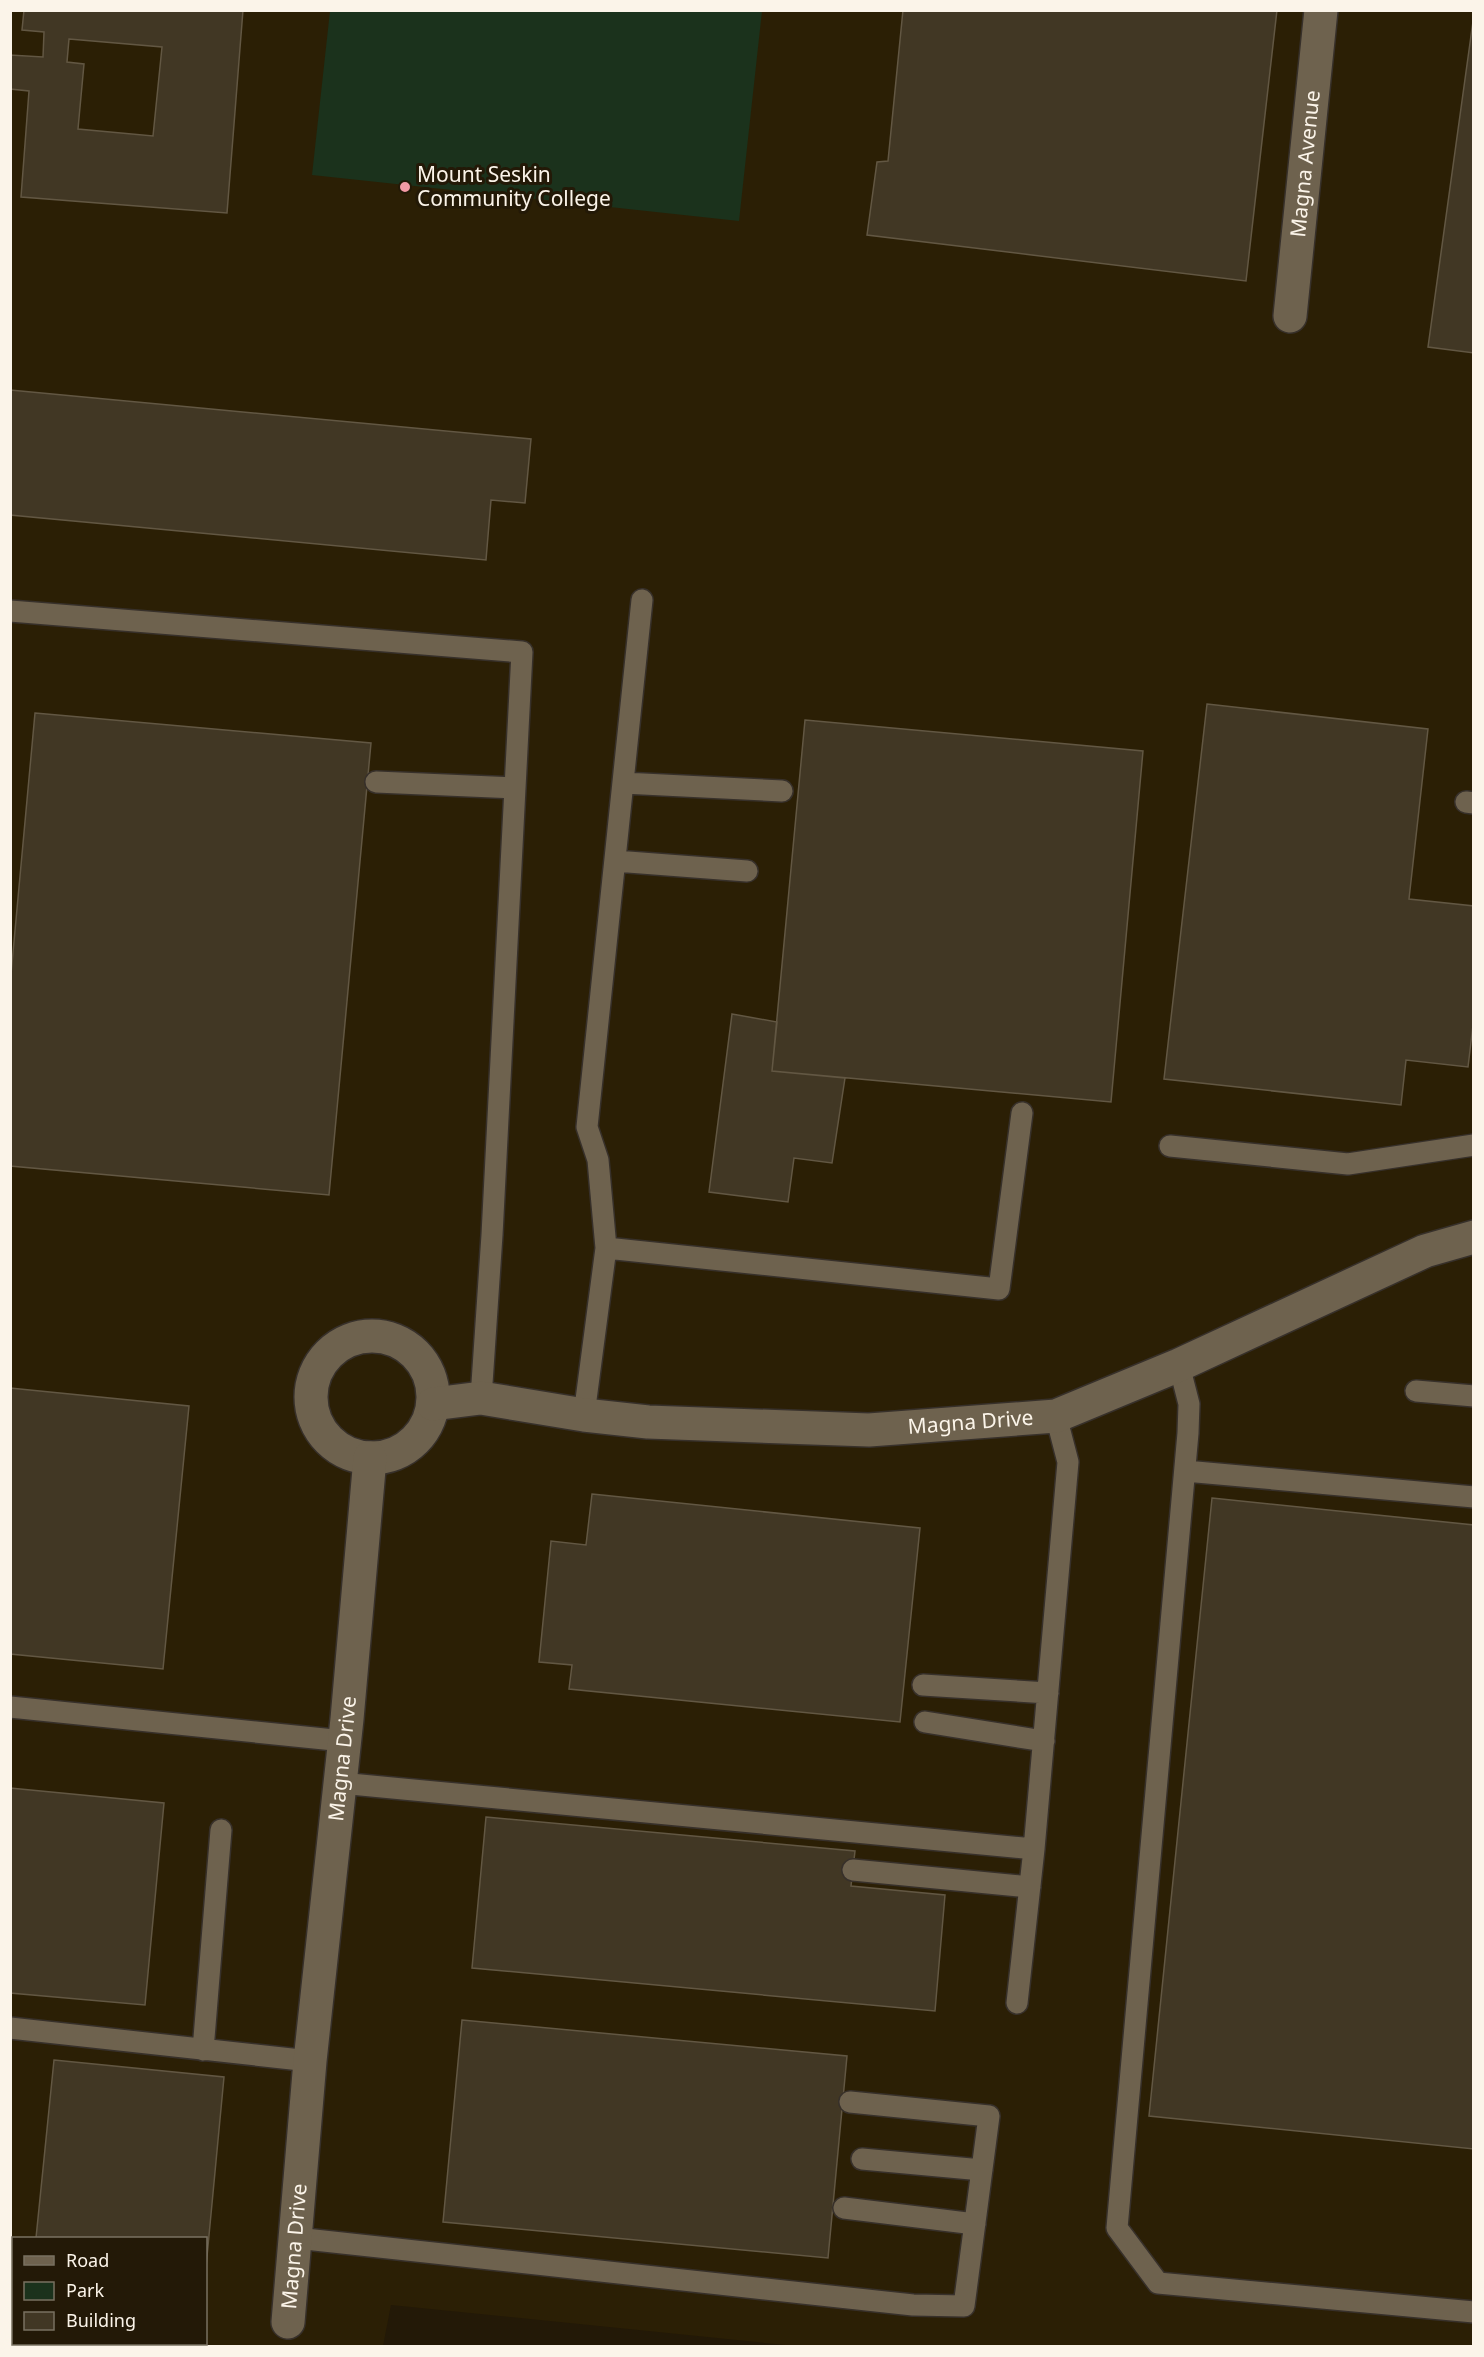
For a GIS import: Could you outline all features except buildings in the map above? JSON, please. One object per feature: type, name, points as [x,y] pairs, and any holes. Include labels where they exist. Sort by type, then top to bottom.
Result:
[{"type":"street","name":"Magna Avenue","points":[[1290,316],[1321,10]]},
{"type":"street","name":"Magna Drive","points":[[432,1404],[481,1398],[584,1415],[648,1422],[869,1430],[1056,1416],[1179,1365],[1425,1251],[1473,1237]]},
{"type":"street","points":[[369,1336],[390,1338],[409,1348],[423,1364],[431,1383],[432,1404],[428,1421],[418,1436],[405,1448],[388,1455],[370,1458],[350,1454],[332,1443],[318,1427],[311,1407],[311,1387],[318,1367],[331,1350],[349,1340],[369,1336]]},
{"type":"street","name":"Magna Drive","points":[[288,2322],[310,2061],[340,1783],[370,1458]]},
{"type":"lane","points":[[584,1415],[606,1248],[598,1160],[587,1127],[642,600]]},
{"type":"lane","points":[[10,611],[522,652],[481,1398]]},
{"type":"lane","points":[[376,782],[515,788]]},
{"type":"lane","points":[[623,783],[782,791]]},
{"type":"lane","points":[[615,861],[747,871]]},
{"type":"lane","points":[[606,1248],[999,1288],[1022,1113]]},
{"type":"lane","points":[[1170,1146],[1348,1164],[1473,1145]]},
{"type":"lane","points":[[1179,1365],[1190,1404],[1117,2228],[1158,2283],[1473,2312]]},
{"type":"lane","points":[[1416,1391],[1473,1396]]},
{"type":"lane","points":[[1017,2003],[1034,1849],[1068,1462],[1056,1416]]},
{"type":"lane","points":[[1185,1471],[1473,1497]]},
{"type":"lane","points":[[923,1685],[1048,1693]]},
{"type":"lane","points":[[10,1707],[344,1741]]},
{"type":"lane","points":[[925,1722],[1044,1741]]},
{"type":"lane","points":[[340,1783],[1034,1849]]},
{"type":"lane","points":[[203,2050],[221,1830]]},
{"type":"lane","points":[[853,1870],[1030,1887]]},
{"type":"lane","points":[[10,2028],[310,2061]]},
{"type":"lane","points":[[296,2238],[913,2305],[964,2306],[989,2116],[850,2102]]},
{"type":"lane","points":[[862,2159],[982,2170]]},
{"type":"lane","points":[[844,2208],[975,2224]]},
{"type":"shaded area","points":[[11,11],[1473,11],[1473,2346],[795,2346],[391,2305],[383,2346],[11,2346]]},
{"type":"green space","points":[[330,11],[762,11],[739,221],[312,175]]},
{"type":"place","name":"Mount Seskin Community College","points":[[405,187]]}]
